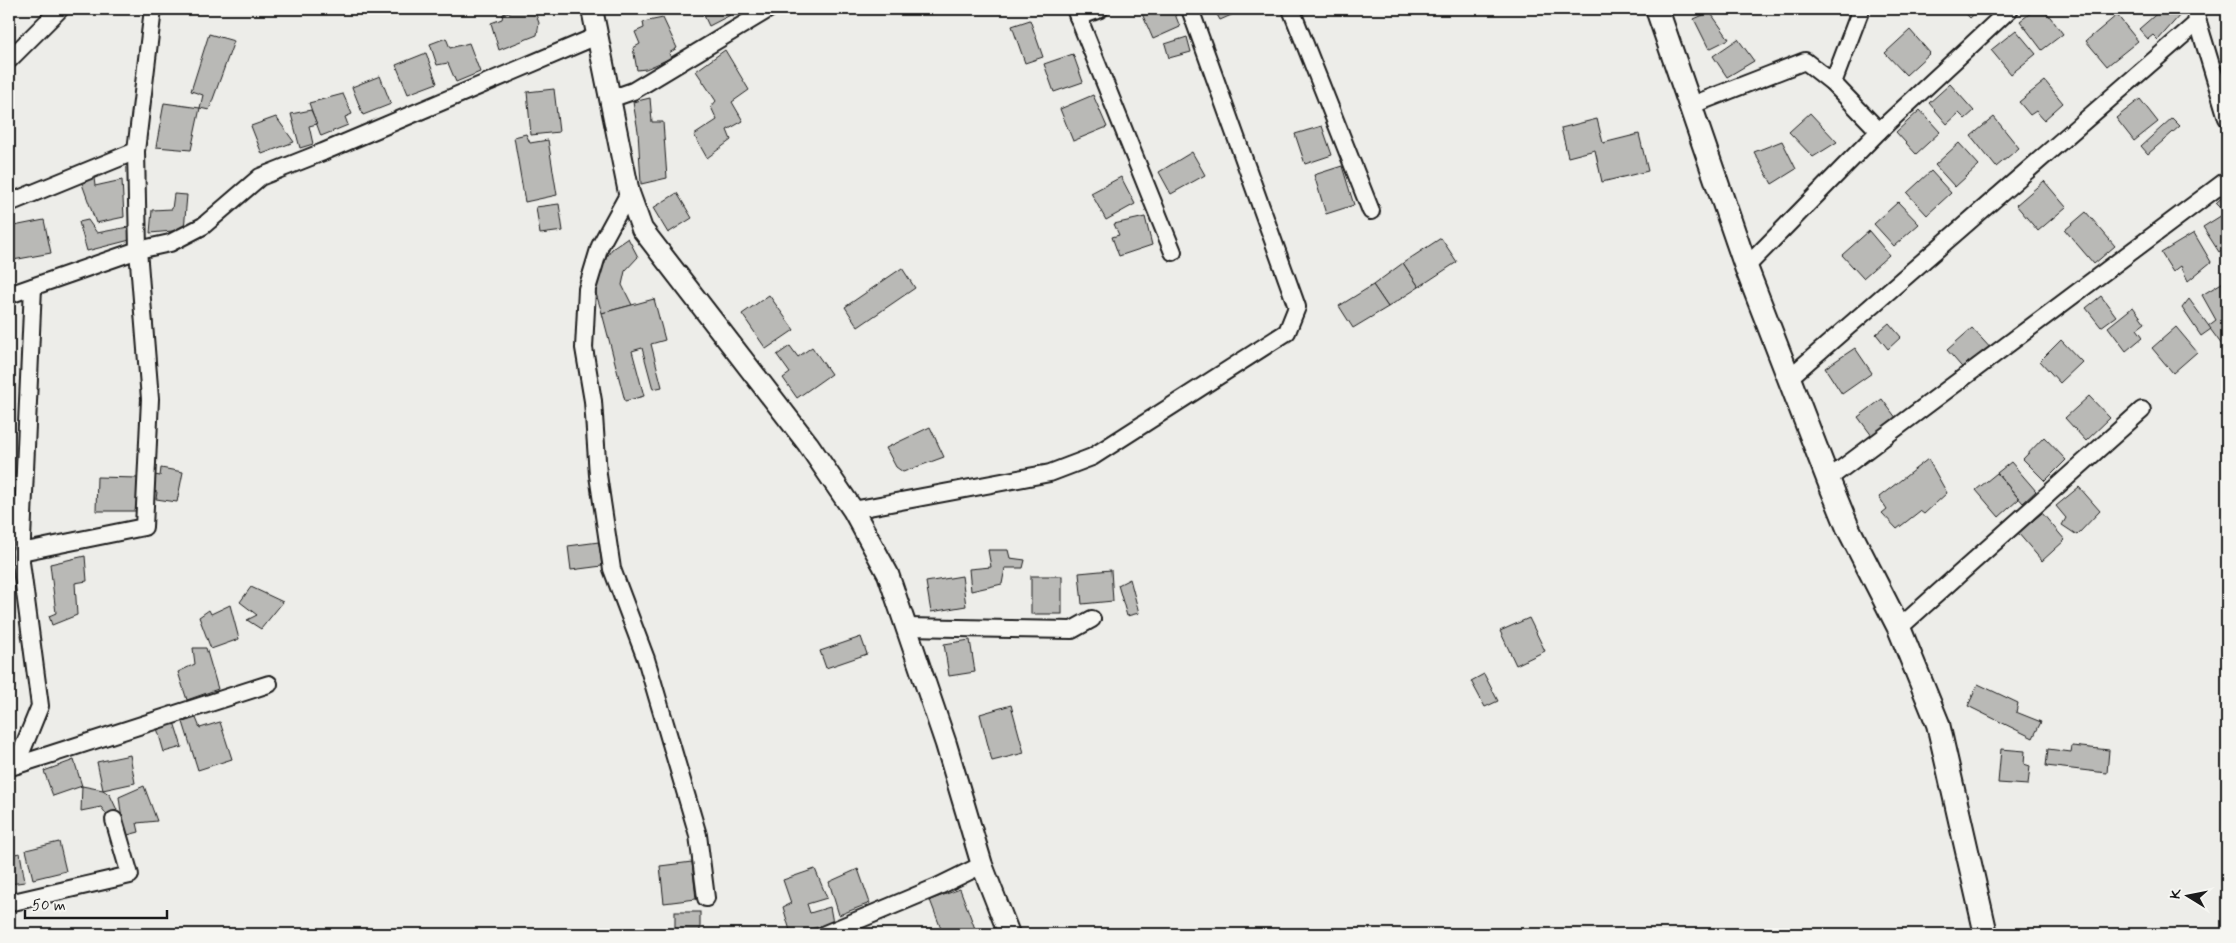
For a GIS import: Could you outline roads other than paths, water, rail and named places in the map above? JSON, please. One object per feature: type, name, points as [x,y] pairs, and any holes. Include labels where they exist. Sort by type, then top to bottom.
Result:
[{"type":"main road","points":[[1657,9],[1692,105],[1746,267],[1828,479],[1848,528],[1899,628],[1938,724],[1986,934]]},
{"type":"street","points":[[9,60],[60,9]]},
{"type":"street","points":[[21,552],[144,526],[150,399],[138,250],[136,151],[153,9]]},
{"type":"street","points":[[592,9],[628,193],[642,229],[808,444],[853,510],[888,574],[946,744],[982,865],[1009,934]]},
{"type":"street","points":[[610,99],[633,91],[769,9]]},
{"type":"street","points":[[1100,9],[1076,13],[1173,252]]},
{"type":"street","points":[[853,510],[1050,473],[1092,457],[1287,332],[1297,307],[1190,9]]},
{"type":"street","points":[[1291,9],[1371,211]]},
{"type":"street","points":[[1833,83],[1861,9]]},
{"type":"street","points":[[1746,267],[1879,131],[2010,9]]},
{"type":"street","points":[[1789,378],[2196,15],[2227,118]]},
{"type":"street","points":[[9,296],[138,250],[170,243],[203,226],[260,177],[597,36]]},
{"type":"street","points":[[1692,105],[1805,61],[1833,83],[1879,131]]},
{"type":"street","points":[[9,203],[136,151]]},
{"type":"street","points":[[1828,479],[2227,180]]},
{"type":"street","points":[[628,193],[600,246],[587,289],[584,348],[593,401],[598,475],[612,569],[646,659],[698,835],[706,898]]},
{"type":"street","points":[[13,766],[40,706],[21,552],[33,287]]},
{"type":"street","points":[[1899,628],[2142,410]]},
{"type":"street","points":[[906,627],[1072,630],[1092,619]]},
{"type":"street","points":[[13,766],[269,684]]},
{"type":"street","points":[[9,903],[130,874],[114,820]]},
{"type":"street","points":[[825,934],[937,887],[982,865]]}]
